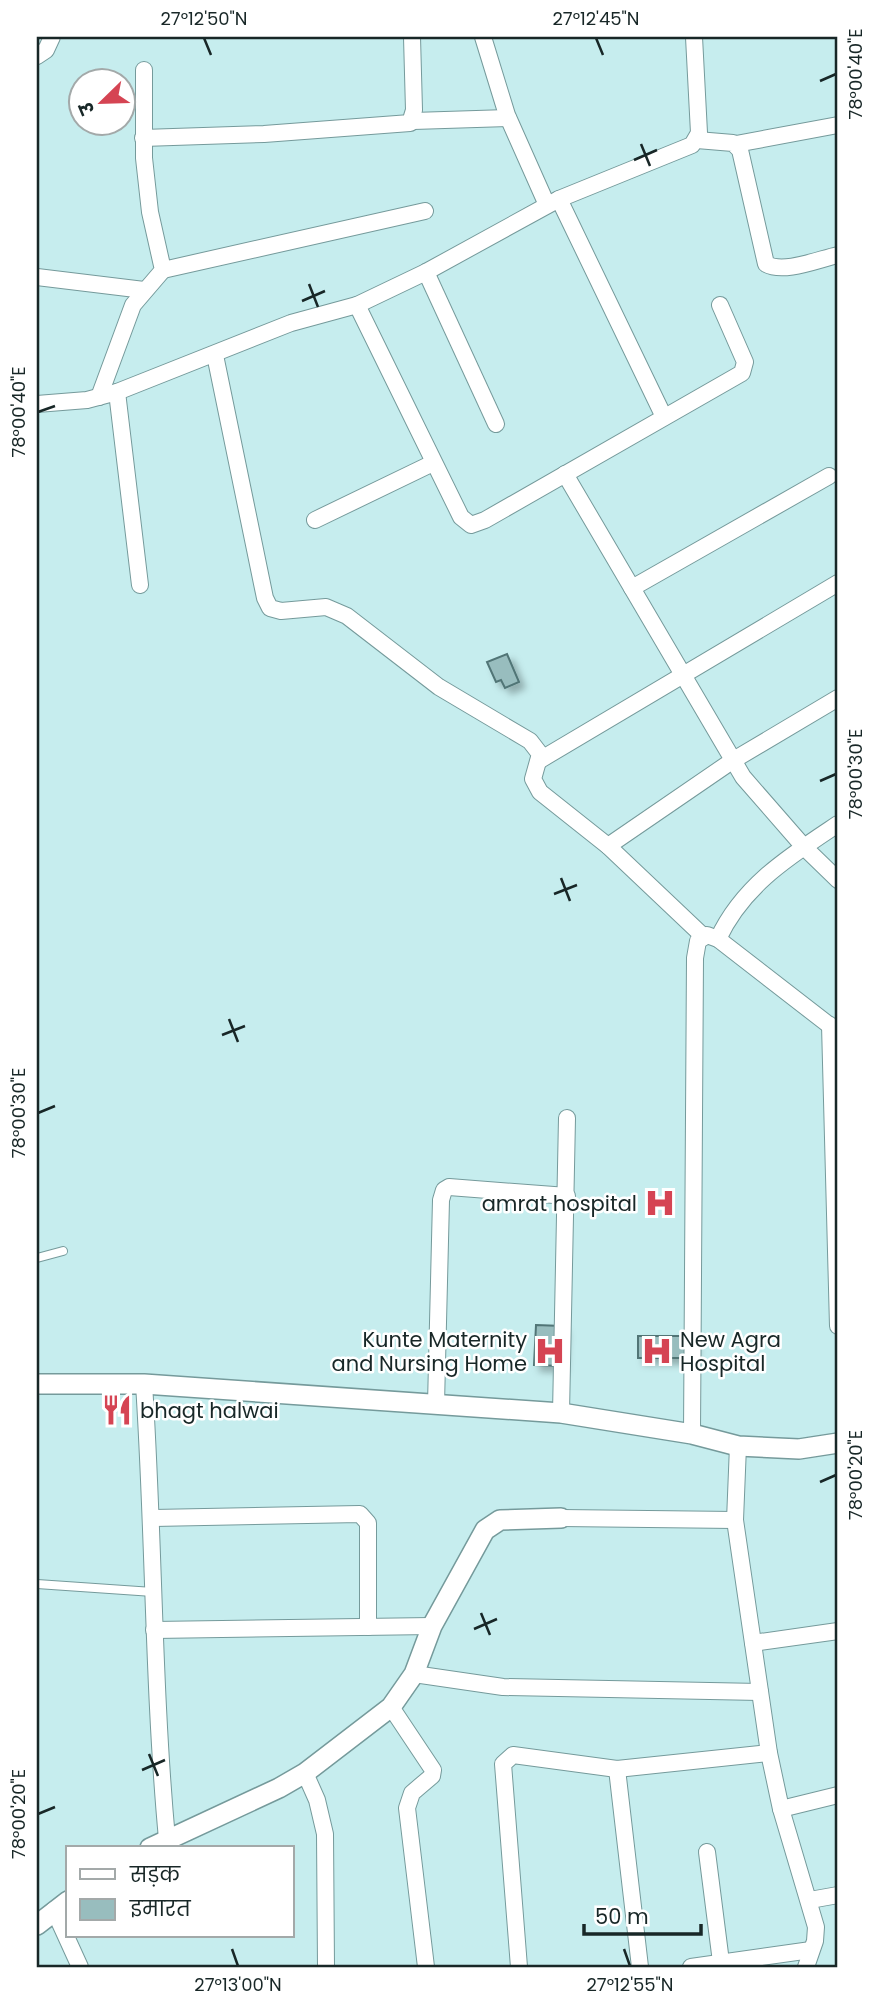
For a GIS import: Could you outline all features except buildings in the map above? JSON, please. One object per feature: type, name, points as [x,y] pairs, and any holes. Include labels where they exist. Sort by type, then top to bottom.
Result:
[{"type":"street","points":[[37,56],[46,50],[52,37]]},
{"type":"street","points":[[412,37],[412,121]]},
{"type":"street","points":[[483,37],[508,118],[664,417]]},
{"type":"street","points":[[694,37],[697,140]]},
{"type":"street","points":[[144,70],[143,138],[150,212],[163,270]]},
{"type":"street","points":[[143,138],[264,134],[412,121],[508,118]]},
{"type":"street","points":[[37,404],[99,397],[117,392],[291,323],[356,306],[426,272],[553,202],[684,149],[697,140],[736,144],[838,125]]},
{"type":"street","points":[[736,144],[742,154],[766,264],[773,267],[787,266],[838,255]]},
{"type":"street","points":[[99,397],[133,305],[163,270],[425,211]]},
{"type":"street","points":[[426,272],[496,424]]},
{"type":"street","points":[[37,277],[144,290]]},
{"type":"street","points":[[356,306],[461,517],[471,524],[485,520],[745,370],[745,362],[720,305]]},
{"type":"street","points":[[215,355],[265,598],[270,608],[281,611],[326,607],[347,615],[439,687],[530,741],[539,749],[540,760],[533,779],[540,792],[608,846],[711,938],[834,1029],[838,1326]]},
{"type":"street","points":[[117,392],[140,584]]},
{"type":"street","points":[[315,520],[433,463]]},
{"type":"street","points":[[565,474],[732,761],[755,793],[838,880]]},
{"type":"street","points":[[632,587],[829,476]]},
{"type":"street","points":[[540,760],[684,677],[838,583]]},
{"type":"street","points":[[608,846],[732,761],[838,698]]},
{"type":"street","points":[[691,1434],[697,943],[711,938],[752,887],[838,824]]},
{"type":"street","points":[[561,1413],[567,1118]]},
{"type":"street","points":[[436,1404],[441,1199],[444,1190],[449,1187],[567,1196]]},
{"type":"street","points":[[37,1384],[144,1384],[561,1413],[631,1427],[691,1434],[738,1446],[799,1449],[838,1443]]},
{"type":"street","points":[[144,1384],[153,1518],[158,1844],[251,1802],[305,1773],[391,1707],[414,1674],[432,1626],[491,1524],[500,1520],[561,1518],[735,1521]]},
{"type":"street","points":[[738,1446],[735,1521],[769,1753],[781,1809],[816,1927],[806,1967]]},
{"type":"street","points":[[153,1518],[360,1514],[368,1523],[368,1627]]},
{"type":"street","points":[[154,1630],[432,1626]]},
{"type":"street","points":[[753,1643],[838,1631]]},
{"type":"street","points":[[414,1674],[503,1687],[760,1692]]},
{"type":"street","points":[[391,1707],[433,1770],[432,1776],[412,1793],[407,1808],[426,1967]]},
{"type":"street","points":[[519,1967],[503,1764],[513,1755],[617,1769],[769,1753]]},
{"type":"street","points":[[617,1769],[640,1967]]},
{"type":"street","points":[[305,1773],[317,1800],[325,1834],[326,1967]]},
{"type":"street","points":[[781,1809],[838,1795]]},
{"type":"street","points":[[707,1852],[721,1962]]},
{"type":"street","points":[[810,1900],[838,1895]]},
{"type":"street","points":[[37,1924],[61,1905]]},
{"type":"street","points":[[71,1938],[80,1967]]},
{"type":"street","points":[[691,1967],[811,1950]]},
{"type":"lane","points":[[37,1258],[64,1251]]},
{"type":"lane","points":[[37,1584],[153,1592]]},
{"type":"place","name":"amrat hospital","points":[[660,1203]]},
{"type":"place","name":"Kunte Maternity and Nursing Home","points":[[550,1351]]},
{"type":"place","name":"New Agra Hospital","points":[[657,1351]]},
{"type":"place","name":"bhagt halwai","points":[[117,1410]]}]
